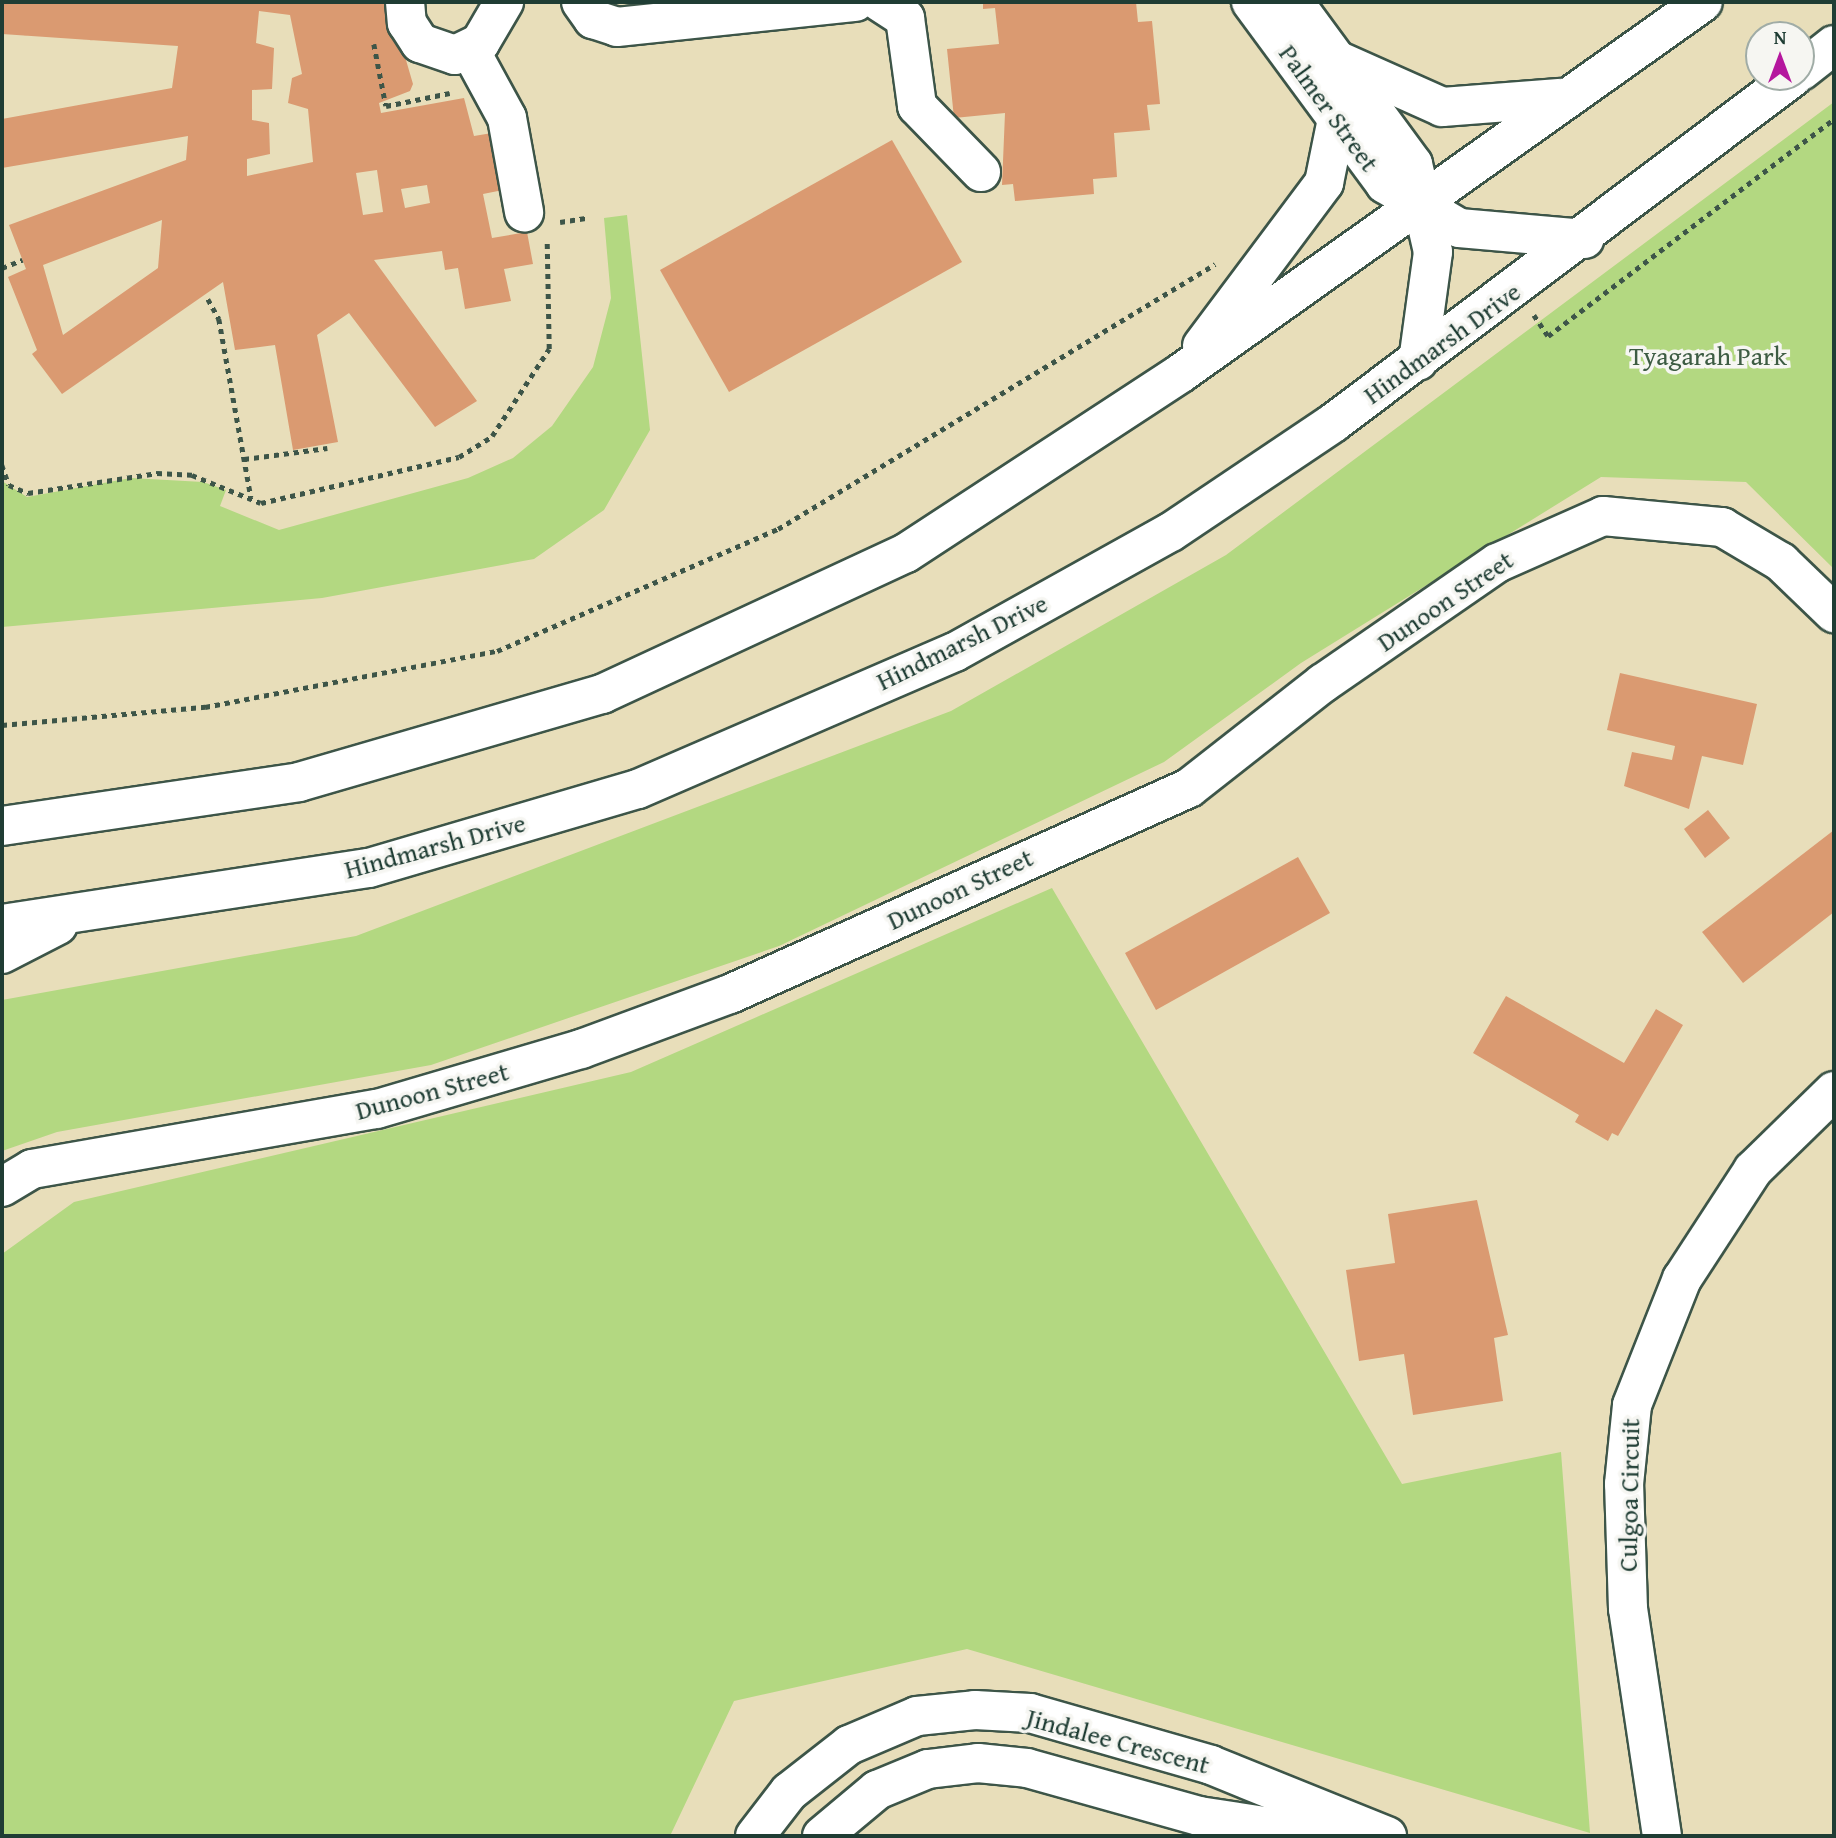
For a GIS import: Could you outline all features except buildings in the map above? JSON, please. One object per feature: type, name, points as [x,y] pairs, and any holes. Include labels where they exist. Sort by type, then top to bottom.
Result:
[{"type":"street","points":[[405,2],[407,23],[420,43],[440,53],[470,50],[488,33],[504,2]]},
{"type":"street","points":[[581,2],[593,19],[617,27],[856,2]]},
{"type":"street","name":"Palmer Street","points":[[1251,2],[1385,184],[1419,201],[1459,228],[1585,239]]},
{"type":"street","name":"Palmer Street","points":[[1294,2],[1413,164],[1419,201],[1433,252],[1418,361]]},
{"type":"street","points":[[2,826],[299,782],[602,694],[906,553],[976,513],[1181,373],[1560,98],[1703,2]]},
{"type":"street","points":[[891,3],[910,35],[917,106],[981,172]]},
{"type":"street","points":[[1815,60],[1834,45]]},
{"type":"street","points":[[470,50],[507,118],[535,220]]},
{"type":"street","points":[[1337,60],[1442,107],[1560,98]]},
{"type":"street","name":"Hindmarsh Drive","points":[[2,924],[72,917],[369,868],[638,789],[955,652],[1171,532],[1418,361],[1585,239],[1775,91]]},
{"type":"street","points":[[1181,373],[1324,183],[1337,119]]},
{"type":"street","name":"Dunoon Street","points":[[2,1187],[32,1169],[377,1109],[581,1049],[730,994],[1189,788],[1323,683],[1497,563],[1603,516],[1722,527],[1781,562],[1834,613]]},
{"type":"street","points":[[2,954],[72,917]]},
{"type":"street","name":"Culgoa Circuit","points":[[1662,1836],[1628,1609],[1624,1484],[1632,1405],[1682,1279],[1753,1170],[1834,1091]]},
{"type":"street","name":"Jindalee Crescent","points":[[755,1836],[789,1792],[849,1745],[917,1716],[975,1710],[1030,1713],[1211,1765],[1387,1836]]},
{"type":"street","name":"Jindalee Crescent","points":[[822,1836],[877,1790],[929,1769],[978,1763],[1027,1768],[1199,1816],[1328,1836]]},
{"type":"path","points":[[2,465],[9,485],[28,493],[157,473],[192,475],[261,503],[459,457],[492,436],[549,349],[535,220]]},
{"type":"path","points":[[2,725],[205,707],[497,651],[778,529],[1226,258]]},
{"type":"path","points":[[2,268],[22,260]]},
{"type":"path","points":[[208,299],[219,319],[251,498]]},
{"type":"path","points":[[244,459],[327,448]]},
{"type":"green space","name":"Tyagarah Park","points":[[1834,102],[1834,569],[1746,482],[1601,477],[1301,663],[1164,762],[779,946],[431,1065],[57,1132],[2,1151],[2,1000],[356,936],[951,711],[1226,555]]},
{"type":"green space","points":[[627,215],[650,430],[604,510],[534,559],[322,598],[2,627],[2,481],[27,497],[131,478],[203,482],[226,490],[220,506],[279,530],[468,478],[513,458],[552,426],[593,367],[611,298],[604,218]]},
{"type":"green space","points":[[1052,888],[1402,1484],[1561,1452],[1590,1833],[967,1649],[734,1701],[670,1836],[2,1836],[2,1254],[74,1202],[631,1072]]}]
